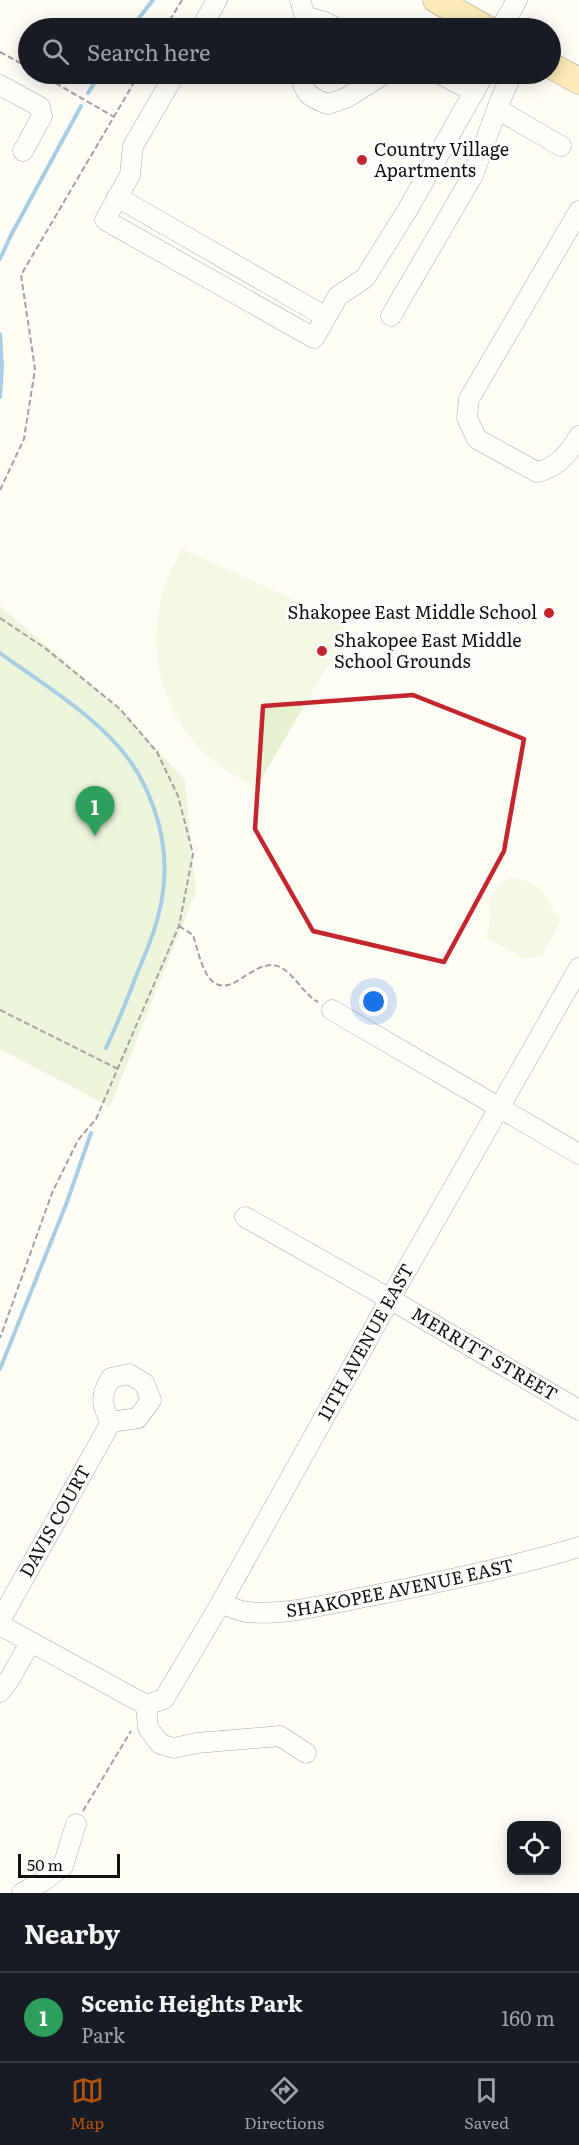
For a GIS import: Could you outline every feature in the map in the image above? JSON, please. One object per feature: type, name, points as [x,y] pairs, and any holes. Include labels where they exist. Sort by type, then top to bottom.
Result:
[{"type":"main road","points":[[436,0],[468,18]]},
{"type":"main road","points":[[561,71],[579,81]]},
{"type":"street","points":[[207,18],[217,0]]},
{"type":"street","points":[[507,18],[517,0]]},
{"type":"street","points":[[0,84],[40,107],[42,116],[23,151]]},
{"type":"street","points":[[169,84],[133,146],[130,175],[105,220],[314,338],[338,296],[365,278],[408,209],[478,84]]},
{"type":"street","points":[[303,84],[304,90],[311,96],[328,104],[346,98],[368,84]]},
{"type":"street","points":[[459,84],[474,92]]},
{"type":"street","points":[[391,316],[473,174],[508,84]]},
{"type":"street","points":[[497,110],[561,146]]},
{"type":"street","points":[[579,211],[573,236],[469,399],[466,418],[477,439],[537,472],[549,470],[570,452],[579,436]]},
{"type":"street","name":"11TH AVENUE EAST","points":[[146,1705],[164,1699],[221,1603],[390,1299],[579,968]]},
{"type":"street","points":[[332,1010],[579,1154]]},
{"type":"street","name":"MERRITT STREET","points":[[245,1217],[579,1410]]},
{"type":"street","name":"DAVIS COURT","points":[[0,1623],[111,1422]]},
{"type":"street","name":"SHAKOPEE AVENUE EAST","points":[[221,1603],[244,1612],[281,1611],[526,1563],[579,1547]]},
{"type":"street","points":[[0,1623],[30,1643],[146,1705],[148,1728],[160,1744],[174,1748],[197,1743],[279,1736],[306,1753]]},
{"type":"street","points":[[0,1692],[30,1643]]},
{"type":"street","points":[[22,1893],[42,1882],[63,1866],[76,1824]]},
{"type":"path","points":[[171,18],[182,0]]},
{"type":"path","points":[[0,52],[18,62]]},
{"type":"path","points":[[57,84],[114,117]]},
{"type":"path","points":[[0,490],[24,440],[35,369],[21,275],[133,84]]},
{"type":"path","points":[[0,618],[45,648],[120,709],[157,752],[178,796],[193,854],[180,927],[96,1119],[78,1140],[52,1193],[0,1338]]},
{"type":"path","points":[[180,927],[193,934],[207,978],[220,986],[232,985],[254,970],[273,965],[289,971],[299,986],[313,1000],[332,1010]]},
{"type":"path","points":[[0,1010],[118,1069]]},
{"type":"path","points":[[76,1824],[146,1705]]},
{"type":"highlighted area","points":[[413,695],[524,739],[504,851],[444,962],[313,931],[255,829],[263,706]]},
{"type":"green space","points":[[182,549],[341,621],[345,636],[256,788],[203,752],[188,734],[175,714],[159,671],[156,648],[160,601]]},
{"type":"green space","points":[[0,606],[120,709],[185,780],[196,891],[110,1107],[0,1049]]},
{"type":"green space","points":[[509,878],[528,882],[538,888],[547,898],[555,915],[561,920],[542,956],[524,959],[486,937],[490,920],[490,900],[499,886]]},
{"type":"waterway","points":[[139,18],[153,0]]},
{"type":"waterway","points":[[88,93],[94,84]]},
{"type":"waterway","points":[[0,259],[81,106]]},
{"type":"waterway","points":[[0,334],[2,367],[0,397]]},
{"type":"waterway","points":[[0,653],[77,708],[118,746],[139,775],[159,827],[163,845],[164,881],[158,918],[146,953],[106,1048]]},
{"type":"waterway","points":[[0,1369],[67,1202],[91,1133]]},
{"type":"place","name":"Country Village Apartments","points":[[362,160]]},
{"type":"place","name":"Shakopee East Middle School","points":[[549,613]]},
{"type":"place","name":"Shakopee East Middle School Grounds","points":[[322,651]]},
{"type":"place","name":"Scenic Heights Park","points":[[95,836]]}]
